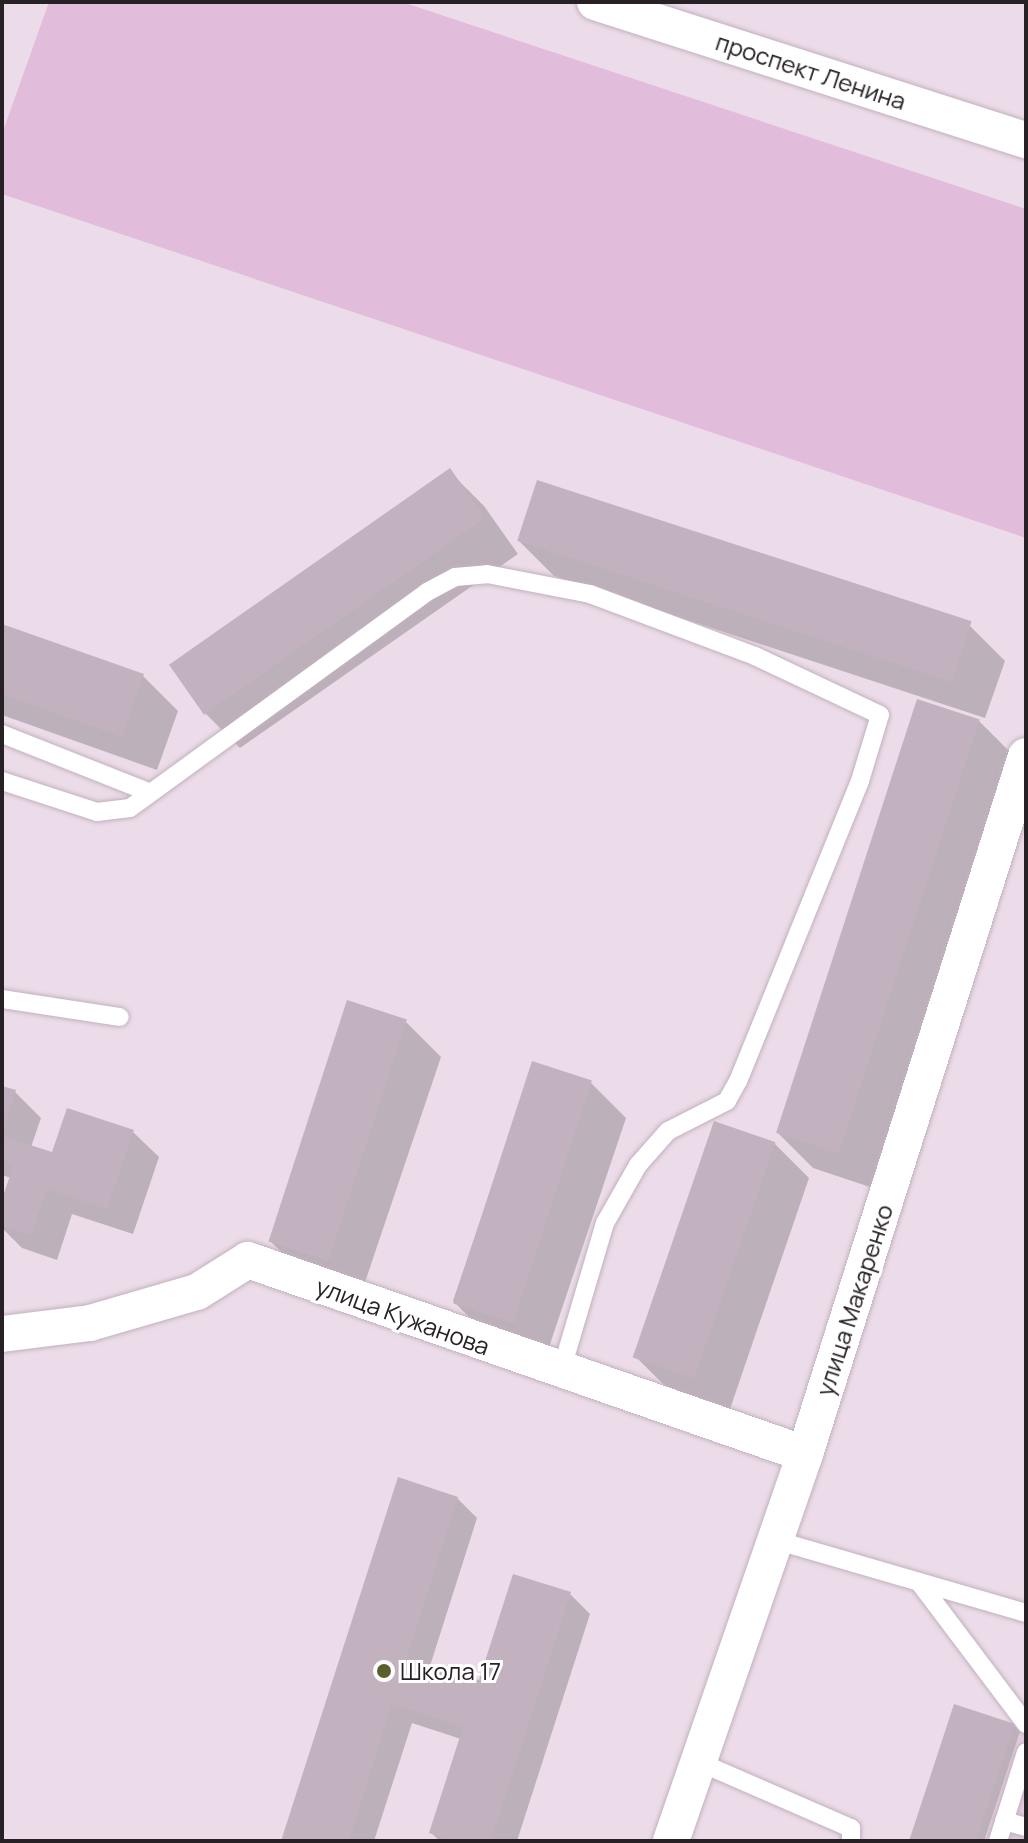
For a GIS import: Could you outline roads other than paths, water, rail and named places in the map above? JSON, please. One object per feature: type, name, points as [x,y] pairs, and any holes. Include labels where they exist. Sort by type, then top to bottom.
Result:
[{"type":"street","name":"проспект Ленина","points":[[595,2],[1026,140]]},
{"type":"street","name":"улица Макаренко","points":[[671,1841],[805,1454],[1026,756]]},
{"type":"street","name":"улица Кужанова","points":[[2,1334],[90,1323],[197,1292],[248,1260],[561,1372],[805,1454]]},
{"type":"lane","points":[[2,781],[97,812],[130,808],[146,791],[427,592],[455,577],[487,574],[590,594],[755,656],[880,715],[860,781],[738,1081],[727,1101],[668,1131],[638,1165],[605,1223],[561,1372]]},
{"type":"lane","points":[[2,734],[146,791]]},
{"type":"lane","points":[[2,999],[120,1017]]},
{"type":"lane","points":[[775,1540],[1026,1613]]},
{"type":"lane","points":[[919,1582],[1026,1724]]},
{"type":"lane","points":[[998,1841],[1026,1752]]},
{"type":"lane","points":[[699,1762],[851,1828],[851,1841]]},
{"type":"lane","points":[[1004,1821],[1026,1827]]},
{"type":"place","name":"Школа 17","points":[[384,1671]]}]
